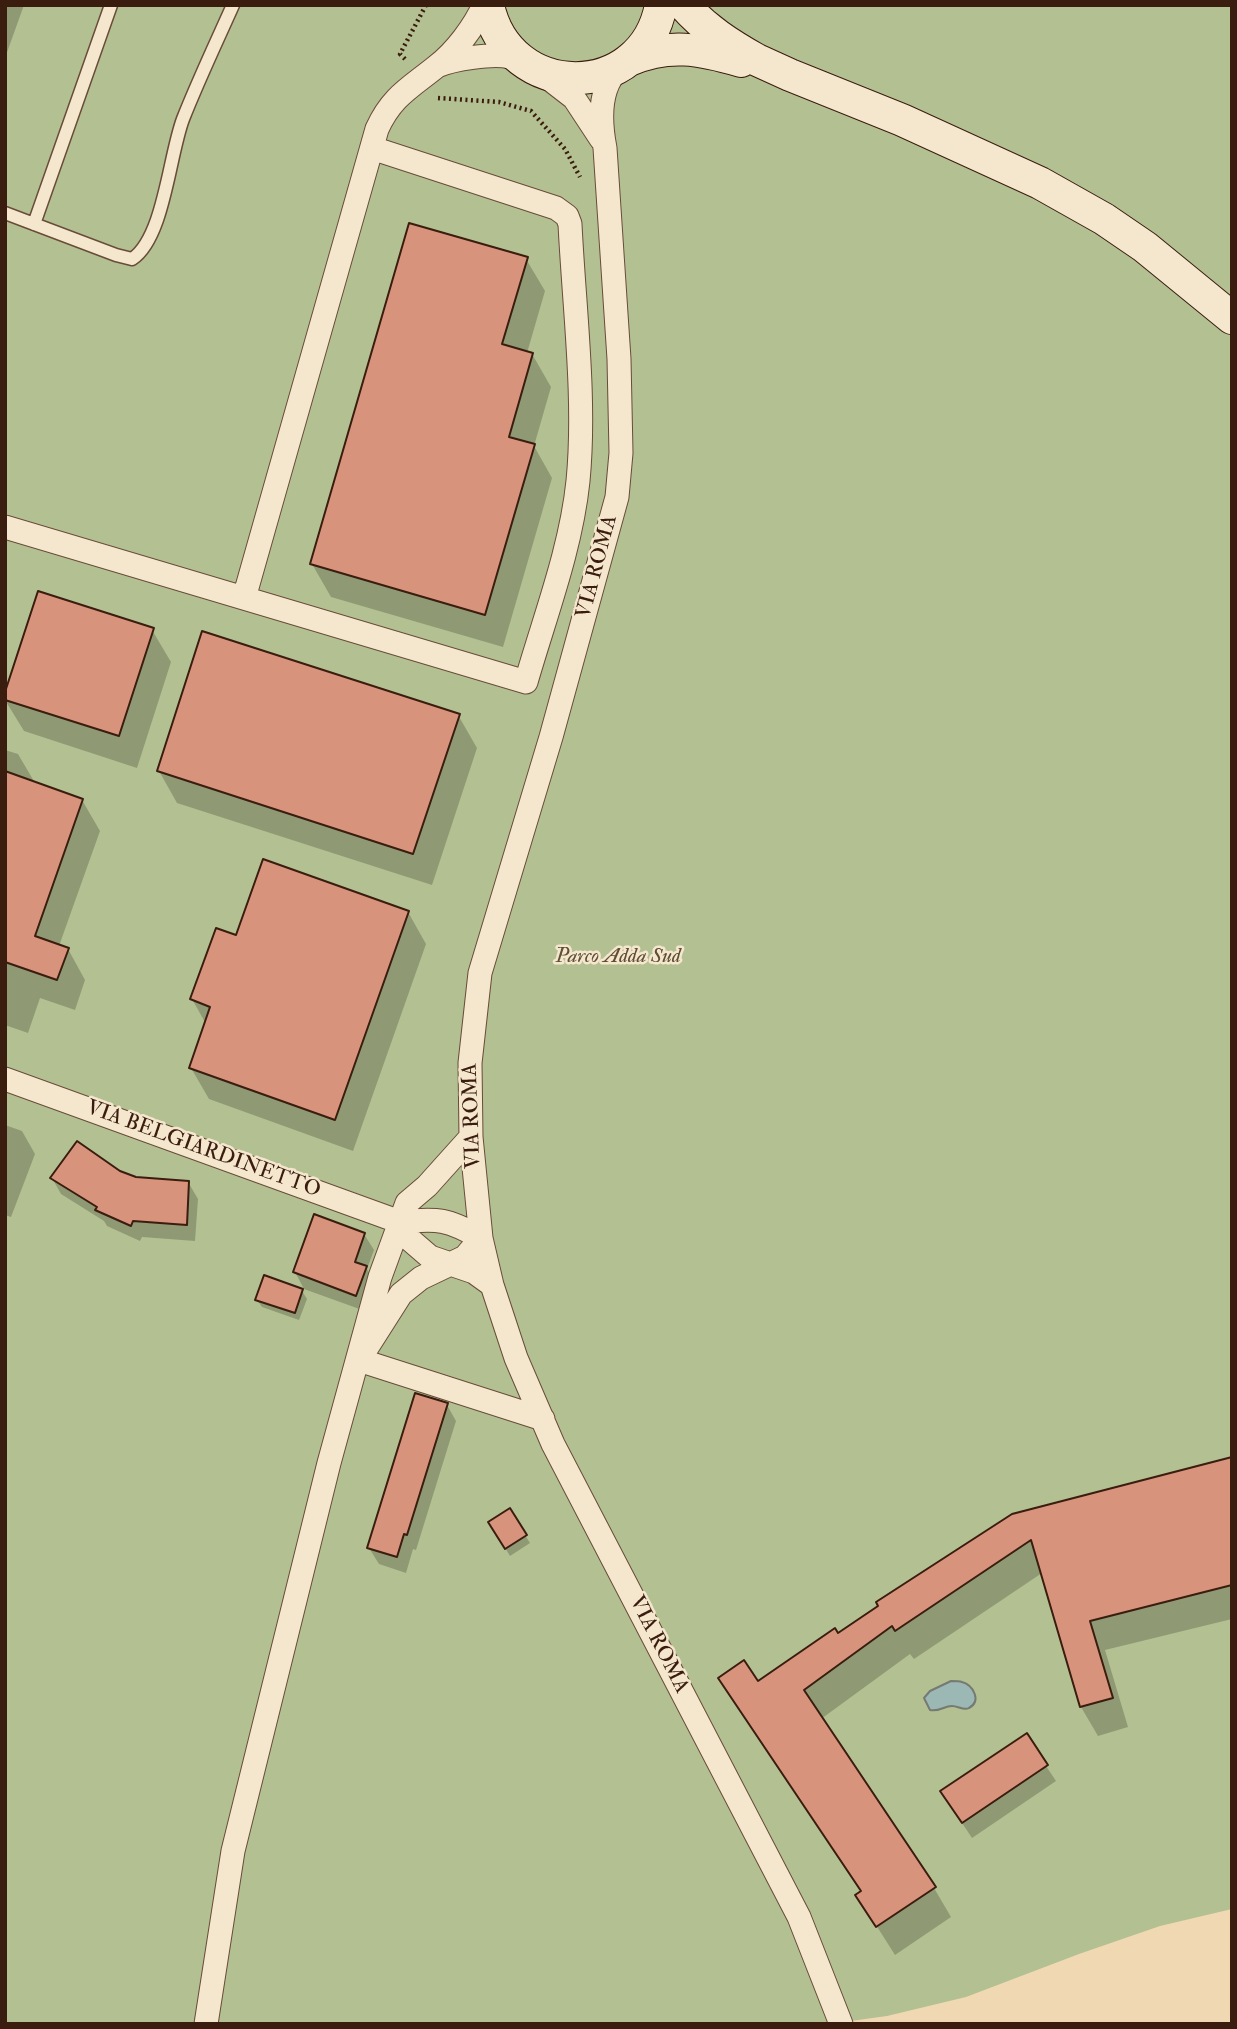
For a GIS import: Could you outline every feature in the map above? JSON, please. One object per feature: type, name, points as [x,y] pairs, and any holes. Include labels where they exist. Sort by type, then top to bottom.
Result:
[{"type":"street","points":[[244,598],[377,129],[391,103],[437,66],[476,21],[486,5]]},
{"type":"street","points":[[486,5],[491,22],[505,46],[534,69]]},
{"type":"street","points":[[623,65],[642,49],[658,23],[661,5]]},
{"type":"street","points":[[684,5],[705,27],[732,46],[790,75],[902,120],[1040,183],[1104,219],[1146,247],[1232,318]]},
{"type":"street","points":[[437,66],[454,61],[510,57],[534,69],[568,79],[594,77],[647,52],[669,48],[714,53],[790,75]]},
{"type":"street","name":"VIA ROMA","points":[[623,65],[610,77],[604,100],[602,125],[606,148],[619,359],[621,453],[617,497],[558,710],[480,973],[470,1063],[471,1137],[481,1238],[492,1285],[516,1358],[553,1444],[799,1917],[841,2024]]},
{"type":"street","name":"VIA ROMA","points":[[534,69],[575,99],[606,148]]},
{"type":"street","points":[[5,527],[526,682],[564,554],[578,484],[582,437],[570,224],[567,216],[555,208],[372,148]]},
{"type":"street","name":"VIA BELGIARDINETTO","points":[[5,1079],[400,1222]]},
{"type":"street","points":[[206,2024],[233,1851],[329,1463],[380,1277],[407,1203],[427,1186],[471,1137]]},
{"type":"street","points":[[359,1360],[401,1294],[421,1278],[465,1256],[481,1238],[463,1228],[436,1219],[400,1222]]},
{"type":"street","points":[[400,1222],[408,1238],[430,1257],[474,1272],[492,1285]]},
{"type":"street","points":[[359,1360],[543,1419]]},
{"type":"lane","points":[[34,224],[111,5]]},
{"type":"lane","points":[[5,213],[116,255],[132,259],[141,253],[153,232],[182,121],[233,5]]},
{"type":"green space","name":"Parco Adda Sud","points":[[5,5],[1232,5],[1232,1909],[1160,1926],[966,1997],[887,2016],[829,2024],[5,2024]]},
{"type":"water","points":[[951,1681],[970,1686],[975,1697],[973,1705],[967,1709],[952,1706],[930,1710],[924,1698],[930,1691]]},
{"type":"building","points":[[409,223],[528,257],[502,344],[533,353],[509,437],[535,444],[485,615],[310,564]]},
{"type":"building","points":[[38,591],[154,628],[119,736],[5,700],[5,692]]},
{"type":"building","points":[[202,631],[460,714],[413,854],[157,771]]},
{"type":"building","points":[[5,771],[83,799],[35,936],[69,948],[57,980],[5,962]]},
{"type":"building","points":[[263,859],[409,911],[335,1120],[189,1068],[210,1007],[190,999],[216,928],[236,935]]},
{"type":"building","points":[[77,1141],[120,1171],[136,1177],[189,1181],[187,1225],[133,1221],[131,1226],[95,1210],[97,1207],[50,1178]]},
{"type":"building","points":[[314,1214],[365,1233],[355,1262],[367,1266],[356,1296],[293,1272]]},
{"type":"building","points":[[264,1275],[303,1289],[295,1313],[255,1300]]},
{"type":"building","points":[[415,1393],[448,1403],[407,1535],[404,1534],[397,1557],[367,1548]]},
{"type":"building","points":[[1232,1457],[1232,1585],[1090,1621],[1113,1698],[1080,1707],[1031,1540],[895,1631],[892,1626],[804,1690],[936,1887],[876,1927],[855,1895],[861,1891],[718,1678],[744,1660],[758,1681],[835,1628],[838,1633],[878,1606],[876,1602],[1012,1514]]},
{"type":"building","points":[[510,1508],[527,1535],[505,1549],[488,1522]]},
{"type":"building","points":[[1027,1733],[1048,1765],[962,1823],[940,1791]]}]
